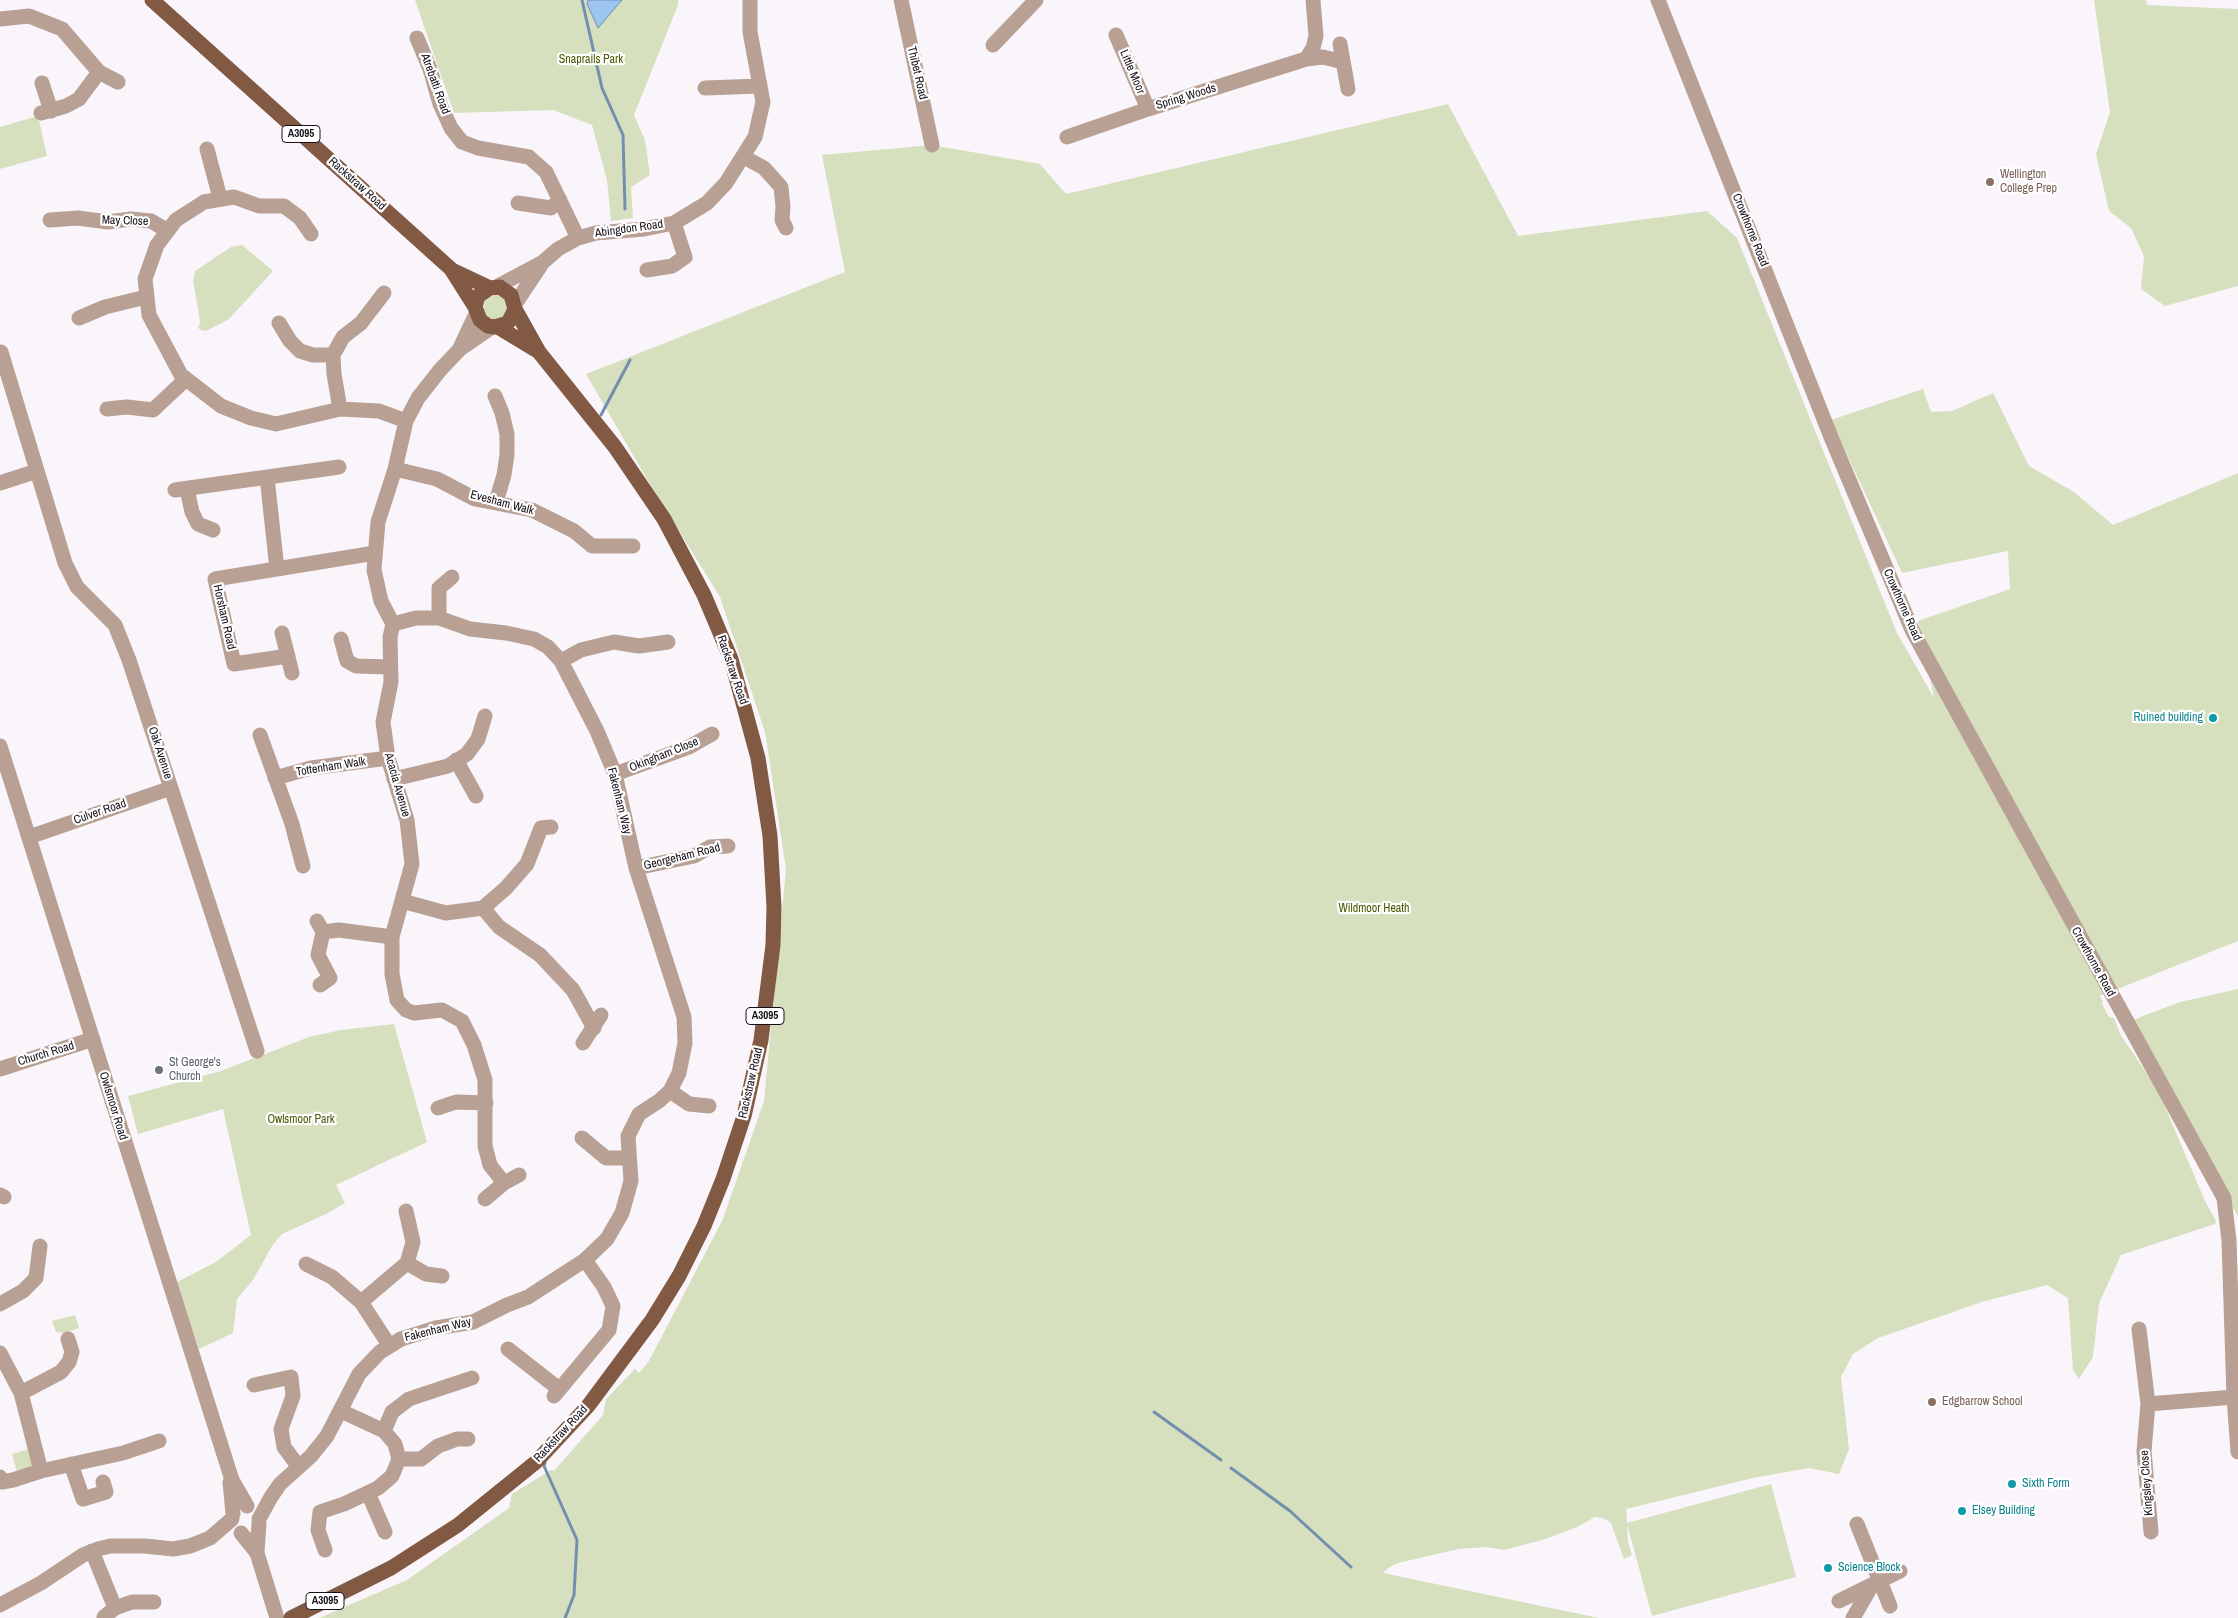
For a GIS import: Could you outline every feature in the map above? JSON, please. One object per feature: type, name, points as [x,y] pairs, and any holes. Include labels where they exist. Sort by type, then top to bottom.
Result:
[{"type":"main road","name":"Rackstraw Road","points":[[152,0],[451,269],[475,310]]},
{"type":"main road","name":"Rackstraw Road","points":[[451,269],[493,287]]},
{"type":"main road","points":[[493,287],[509,292],[515,307],[511,320],[495,327],[482,323],[475,310],[478,296],[493,287]]},
{"type":"main road","name":"Rackstraw Road","points":[[291,1618],[391,1568],[452,1530],[536,1462],[588,1406],[624,1360],[656,1314],[679,1276],[701,1233],[732,1153],[744,1116],[758,1058],[771,971],[774,899],[770,836],[764,789],[741,690],[731,660],[704,595],[664,519],[615,447],[539,352],[515,307]]},
{"type":"main road","name":"Rackstraw Road","points":[[495,327],[539,352]]},
{"type":"street","name":"Abingdon Road","points":[[493,287],[543,262],[558,249],[578,238],[596,233],[644,229],[674,223],[707,203],[726,182],[756,137],[763,102],[750,32],[750,0]]},
{"type":"street","name":"Thibet Road","points":[[901,0],[932,145]]},
{"type":"street","points":[[993,45],[1036,0]]},
{"type":"street","points":[[1306,59],[1314,44],[1316,20],[1313,0]]},
{"type":"street","name":"Crowthorne Road","points":[[1658,0],[1831,437],[1902,608],[1925,656],[2224,1198],[2227,1217],[2238,1452]]},
{"type":"street","points":[[0,19],[29,16],[62,29],[99,72],[118,82]]},
{"type":"street","name":"Little Moor","points":[[1116,35],[1148,109]]},
{"type":"street","name":"Atrebatti Road","points":[[417,38],[430,69],[440,104],[451,128],[462,142],[478,148],[528,157],[546,172],[578,238]]},
{"type":"street","points":[[1314,44],[1323,58]]},
{"type":"street","points":[[1340,44],[1348,88]]},
{"type":"street","name":"Spring Woods","points":[[1067,137],[1306,59],[1323,58],[1343,62]]},
{"type":"street","points":[[42,83],[46,112],[79,99],[99,72]]},
{"type":"street","points":[[705,88],[760,86]]},
{"type":"street","points":[[207,149],[220,198]]},
{"type":"street","points":[[744,157],[764,168],[781,186],[782,220],[786,228]]},
{"type":"street","points":[[311,234],[300,218],[284,206],[259,206],[234,196],[204,202],[176,220],[157,245],[145,279],[149,315],[181,376],[221,406],[252,418],[276,424],[340,409],[379,411],[406,421]]},
{"type":"street","points":[[518,204],[551,208],[560,200]]},
{"type":"street","name":"May Close","points":[[50,220],[78,218],[108,222],[131,219],[151,220],[168,231]]},
{"type":"street","points":[[647,270],[672,266],[685,257],[674,223]]},
{"type":"street","name":"Abingdon Road","points":[[515,307],[543,262]]},
{"type":"street","points":[[340,409],[333,355],[343,338],[361,323],[384,292]]},
{"type":"street","points":[[79,318],[113,305],[146,297]]},
{"type":"street","points":[[460,349],[475,310]]},
{"type":"street","points":[[279,323],[290,340],[300,350],[312,355],[333,355]]},
{"type":"street","points":[[393,624],[377,587],[374,570],[375,553],[378,522],[395,469],[406,421],[418,398],[460,349],[495,327]]},
{"type":"street","name":"Oak Avenue","points":[[1,352],[65,563],[77,587],[115,625],[129,660],[256,1050]]},
{"type":"street","points":[[107,409],[127,407],[153,410],[186,379]]},
{"type":"street","points":[[495,396],[502,413],[507,434],[507,455],[504,475],[496,502]]},
{"type":"street","points":[[213,530],[198,524],[181,490],[339,467]]},
{"type":"street","name":"Evesham Walk","points":[[395,469],[437,479],[475,499],[532,510],[574,531],[592,546],[633,546]]},
{"type":"street","points":[[0,483],[37,471]]},
{"type":"street","points":[[267,477],[277,569]]},
{"type":"street","name":"Horsham Road","points":[[288,656],[234,664],[215,579],[375,553]]},
{"type":"street","points":[[439,618],[438,588],[452,577]]},
{"type":"street","name":"Fakenham Way","points":[[259,1521],[280,1484],[311,1456],[327,1436],[359,1374],[389,1344],[436,1328],[473,1322],[528,1297],[585,1260],[607,1239],[622,1214],[631,1181],[628,1136],[639,1114],[659,1101],[670,1090],[679,1073],[685,1043],[684,1017],[636,868],[615,774],[597,731],[561,661],[548,647],[534,640],[506,633],[470,629],[439,618],[416,618],[393,624]]},
{"type":"street","name":"Acacia Avenue","points":[[393,624],[390,637],[391,682],[383,722],[388,758],[408,820],[412,864],[392,937],[392,974],[397,1000],[406,1010],[414,1013],[442,1010],[462,1021],[474,1045],[485,1080],[485,1146],[490,1166],[504,1183]]},
{"type":"street","points":[[282,633],[292,672]]},
{"type":"street","points":[[341,639],[347,661],[356,666],[390,667]]},
{"type":"street","points":[[561,661],[581,650],[614,642],[639,646],[668,642]]},
{"type":"street","points":[[394,779],[448,766],[467,754],[478,739],[485,716]]},
{"type":"street","name":"Okingham Close","points":[[615,774],[681,751],[712,734]]},
{"type":"street","points":[[260,735],[296,837],[303,866]]},
{"type":"street","name":"Owlsmoor Road","points":[[0,746],[4,771],[29,837],[228,1466],[236,1489],[248,1506]]},
{"type":"street","name":"Tottenham Walk","points":[[275,778],[311,768],[388,758]]},
{"type":"street","points":[[456,760],[476,796]]},
{"type":"street","name":"Culver Road","points":[[29,837],[172,788]]},
{"type":"street","points":[[402,901],[446,913],[484,908],[506,888],[527,864],[541,828],[551,827]]},
{"type":"street","name":"Georgeham Road","points":[[636,868],[694,856],[710,847],[728,846]]},
{"type":"street","points":[[484,908],[499,928],[540,955],[573,990],[598,1022],[583,1043]]},
{"type":"street","points":[[320,985],[330,978],[318,955],[320,926],[392,937]]},
{"type":"street","name":"Church Road","points":[[0,1069],[93,1039]]},
{"type":"street","points":[[670,1090],[689,1104],[709,1106]]},
{"type":"street","points":[[438,1108],[456,1102],[486,1103]]},
{"type":"street","points":[[582,1138],[606,1158],[629,1158]]},
{"type":"street","points":[[485,1199],[504,1183],[519,1175]]},
{"type":"street","points":[[361,1302],[408,1264],[413,1242],[406,1211]]},
{"type":"street","points":[[0,1304],[23,1291],[36,1278],[40,1246]]},
{"type":"street","points":[[508,1349],[556,1393],[609,1330],[613,1306],[604,1287],[585,1260]]},
{"type":"street","points":[[306,1264],[332,1277],[361,1302],[389,1344]]},
{"type":"street","points":[[408,1264],[426,1274],[442,1276]]},
{"type":"street","name":"Kingsley Close","points":[[2139,1329],[2148,1404],[2144,1450],[2150,1532]]},
{"type":"street","points":[[21,1393],[62,1372],[69,1362],[72,1352],[68,1339]]},
{"type":"street","points":[[0,1353],[21,1393],[41,1471]]},
{"type":"street","points":[[254,1385],[291,1377],[293,1396],[281,1428],[284,1447],[298,1466]]},
{"type":"street","points":[[384,1431],[392,1412],[409,1399],[472,1378]]},
{"type":"street","points":[[2148,1404],[2234,1397]]},
{"type":"street","points":[[325,1550],[318,1530],[320,1512],[344,1504],[378,1488],[392,1476],[399,1459],[395,1444],[384,1431],[341,1411]]},
{"type":"street","points":[[399,1459],[421,1459],[438,1446],[457,1439],[468,1438]]},
{"type":"street","points":[[0,1477],[2,1482],[41,1471],[123,1453],[158,1441]]},
{"type":"street","points":[[71,1464],[83,1499],[106,1492],[103,1482]]},
{"type":"street","name":"Owlsmoor Road","points":[[228,1466],[236,1524]]},
{"type":"street","points":[[368,1493],[385,1532]]},
{"type":"street","name":"Fakenham Way","points":[[248,1506],[271,1497]]},
{"type":"street","points":[[257,1553],[259,1521],[256,1511],[248,1506],[238,1508],[236,1524],[257,1553],[277,1618]]},
{"type":"street","points":[[0,1605],[41,1583],[83,1554],[92,1551],[110,1546],[145,1546],[173,1549],[190,1546],[236,1524],[254,1531],[259,1521]]},
{"type":"street","points":[[1857,1524],[1876,1583],[1890,1606]]},
{"type":"street","points":[[92,1551],[110,1612],[132,1602],[154,1602]]},
{"type":"street","points":[[1839,1601],[1900,1571]]},
{"type":"street","points":[[1853,1618],[1876,1583]]},
{"type":"green space","name":"Snaprails Park","points":[[415,0],[678,0],[678,5],[634,115],[645,140],[650,175],[631,187],[633,218],[611,221],[607,180],[592,125],[553,110],[454,113]]},
{"type":"green space","points":[[2094,0],[2146,0],[2147,5],[2238,9],[2238,286],[2165,306],[2141,289],[2144,256],[2131,228],[2109,211],[2096,154],[2110,112]]},
{"type":"green space","name":"Wildmoor Heath","points":[[1448,104],[1518,236],[1707,211],[1737,238],[1897,633],[1934,698],[1918,621],[2010,589],[2008,551],[1902,573],[1831,420],[1923,389],[1931,412],[1952,411],[1993,393],[2029,466],[2074,492],[2113,525],[2238,473],[2238,941],[2100,996],[2109,1017],[2114,1018],[2120,1034],[2158,1090],[2205,1201],[2216,1221],[2215,1224],[2121,1255],[2099,1303],[2093,1357],[2079,1379],[2073,1370],[2068,1298],[2047,1285],[1982,1302],[1878,1338],[1853,1354],[1841,1377],[1849,1449],[1839,1474],[1809,1468],[1753,1478],[1626,1509],[1627,1523],[1771,1484],[1796,1577],[1652,1616],[1627,1524],[1628,1542],[1632,1555],[1624,1559],[1611,1523],[1603,1518],[1595,1517],[1577,1527],[1542,1540],[1504,1550],[1486,1547],[1459,1549],[1398,1563],[1383,1573],[1599,1618],[319,1618],[407,1580],[509,1508],[512,1494],[551,1470],[554,1471],[603,1415],[606,1399],[635,1369],[639,1373],[649,1361],[723,1219],[764,1101],[786,869],[765,732],[720,597],[647,479],[586,374],[845,272],[822,155],[932,145],[1040,164],[1066,194]]},
{"type":"green space","points":[[38,116],[47,156],[0,169],[0,127]]},
{"type":"green space","points":[[242,245],[273,271],[229,319],[206,331],[201,330],[198,328],[200,323],[193,281],[195,271],[231,247]]},
{"type":"green space","points":[[495,295],[502,296],[509,305],[502,320],[488,319],[483,310],[485,300]]},
{"type":"green space","points":[[2238,989],[2238,1217],[2133,1020],[2180,1002]]},
{"type":"green space","name":"Owlsmoor Park","points":[[394,1024],[427,1142],[336,1185],[345,1203],[282,1234],[272,1246],[253,1280],[237,1299],[233,1333],[199,1349],[175,1283],[216,1262],[251,1235],[223,1109],[138,1134],[128,1096],[221,1071],[309,1037],[341,1030]]},
{"type":"green space","points":[[75,1315],[79,1328],[65,1333],[56,1332],[52,1321]]},
{"type":"green space","points":[[33,1448],[39,1470],[18,1476],[12,1454]]},
{"type":"water","points":[[588,0],[622,0],[598,28],[587,4]]},
{"type":"waterway","points":[[582,0],[602,88],[623,135],[625,209]]},
{"type":"waterway","points":[[601,415],[630,360]]},
{"type":"waterway","points":[[1154,1412],[1221,1460]]},
{"type":"waterway","points":[[545,1463],[544,1466],[577,1540],[574,1595],[565,1618]]},
{"type":"waterway","points":[[1231,1468],[1290,1511],[1351,1567]]},
{"type":"place","name":"Wellington College Prep","points":[[1990,182]]},
{"type":"place","name":"Ruined building","points":[[2213,718]]},
{"type":"place","name":"St George's Church","points":[[159,1070]]},
{"type":"place","name":"Edgbarrow School","points":[[1932,1402]]},
{"type":"place","name":"Sixth Form","points":[[2012,1484]]},
{"type":"place","name":"Elsey Building","points":[[1962,1511]]},
{"type":"place","name":"Science Block","points":[[1828,1568]]}]
